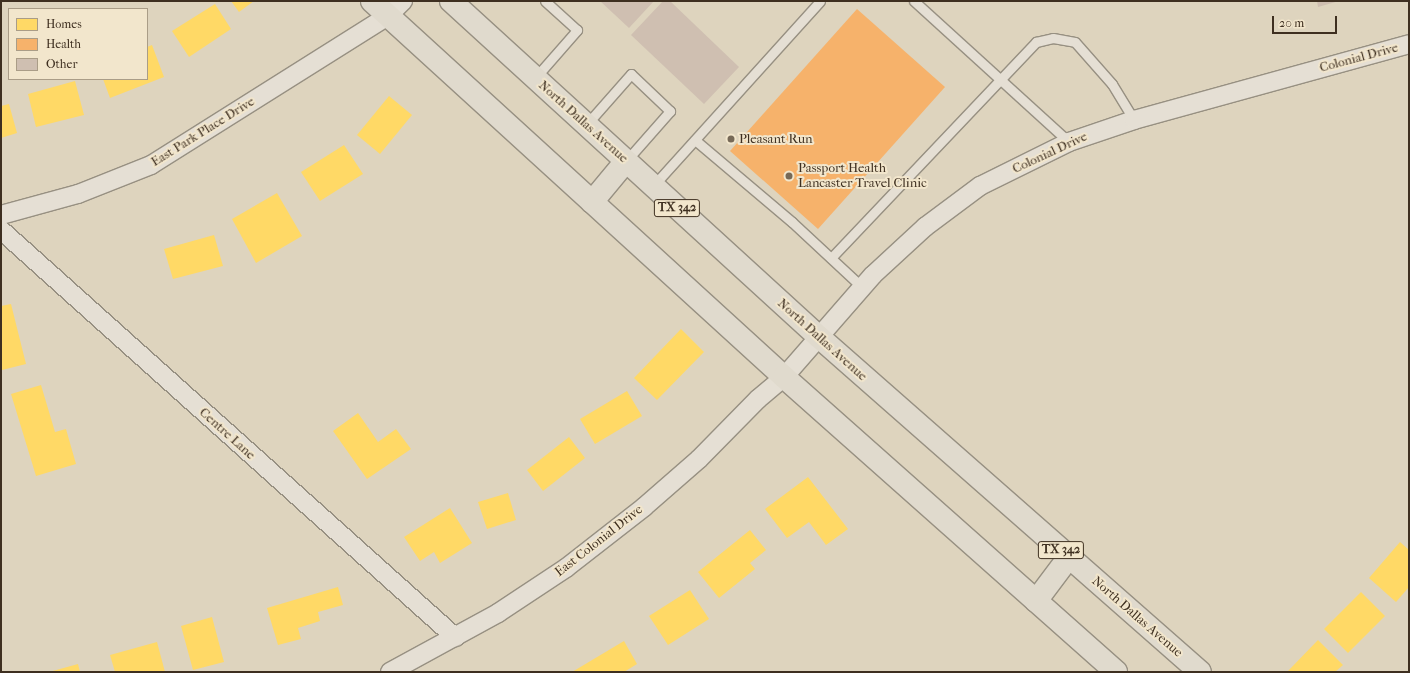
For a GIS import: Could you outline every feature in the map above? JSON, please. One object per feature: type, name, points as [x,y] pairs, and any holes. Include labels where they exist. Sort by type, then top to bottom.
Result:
[{"type":"main road","points":[[372,1],[396,8],[592,202],[784,377],[1116,672]]},
{"type":"main road","name":"North Dallas Avenue","points":[[450,1],[819,337],[1200,672]]},
{"type":"main road","points":[[592,202],[626,161]]},
{"type":"main road","points":[[1036,601],[1069,557]]},
{"type":"street","name":"East Park Place Drive","points":[[1,215],[78,194],[151,165],[396,8]]},
{"type":"street","name":"Colonial Drive","points":[[784,377],[862,287],[925,227],[980,186],[1069,142],[1134,120],[1409,44]]},
{"type":"street","name":"Centre Lane","points":[[1,230],[455,637]]},
{"type":"street","name":"East Colonial Drive","points":[[390,672],[498,613],[566,568],[632,516],[699,459],[758,398],[784,377]]},
{"type":"lane","points":[[535,78],[577,30],[545,1]]},
{"type":"lane","points":[[653,186],[820,1]]},
{"type":"lane","points":[[914,1],[1069,142]]},
{"type":"lane","points":[[831,258],[1036,42],[1053,38],[1075,42],[1112,84],[1134,120]]},
{"type":"lane","points":[[586,125],[631,74],[670,111],[626,161]]},
{"type":"lane","points":[[695,140],[831,258],[862,287]]},
{"type":"building: Homes","points":[[231,1],[254,1],[239,12]]},
{"type":"building: Homes","points":[[215,4],[231,29],[189,57],[172,31]]},
{"type":"building: Homes","points":[[152,45],[164,77],[110,98],[103,80],[148,80],[148,47]]},
{"type":"building: Homes","points":[[75,81],[84,115],[36,127],[28,94]]},
{"type":"building: Homes","points":[[389,96],[412,115],[380,154],[357,135]]},
{"type":"building: Homes","points":[[9,104],[17,133],[1,138],[1,106]]},
{"type":"building: Homes","points":[[344,145],[363,174],[320,201],[301,172]]},
{"type":"building: Homes","points":[[277,193],[302,236],[256,263],[232,219]]},
{"type":"building: Homes","points":[[214,235],[223,266],[173,279],[164,249]]},
{"type":"building: Homes","points":[[11,304],[26,364],[2,370],[1,306]]},
{"type":"building: Homes","points":[[681,329],[704,352],[657,400],[634,378]]},
{"type":"building: Homes","points":[[41,385],[55,432],[66,429],[76,464],[36,476],[11,394]]},
{"type":"building: Homes","points":[[627,391],[642,416],[595,444],[580,419]]},
{"type":"building: Homes","points":[[358,413],[378,442],[396,429],[411,449],[367,479],[333,431]]},
{"type":"building: Homes","points":[[569,437],[585,458],[543,491],[527,470]]},
{"type":"building: Homes","points":[[808,477],[848,529],[826,545],[809,522],[787,538],[765,509]]},
{"type":"building: Homes","points":[[508,493],[516,520],[487,529],[478,502]]},
{"type":"building: Homes","points":[[450,508],[472,543],[440,563],[434,552],[420,561],[404,537]]},
{"type":"building: Homes","points":[[750,530],[766,550],[750,563],[755,569],[719,598],[698,572]]},
{"type":"building: Homes","points":[[1400,542],[1409,550],[1409,587],[1396,602],[1369,578]]},
{"type":"building: Homes","points":[[338,587],[343,605],[318,612],[320,621],[298,628],[301,639],[278,645],[267,608]]},
{"type":"building: Homes","points":[[690,590],[709,619],[668,645],[649,616]]},
{"type":"building: Homes","points":[[1361,592],[1385,616],[1348,653],[1324,629]]},
{"type":"building: Homes","points":[[212,617],[224,662],[193,670],[181,626]]},
{"type":"building: Homes","points":[[1318,640],[1343,665],[1335,672],[1287,672]]},
{"type":"building: Homes","points":[[624,641],[637,664],[624,672],[572,672]]},
{"type":"building: Homes","points":[[157,642],[165,672],[115,672],[110,655]]},
{"type":"building: Homes","points":[[78,664],[80,672],[49,672]]},
{"type":"building: Health","points":[[857,9],[945,87],[818,229],[730,151]]},
{"type":"building: Other","points":[[600,1],[654,1],[629,28]]},
{"type":"building: Other","points":[[663,1],[670,1],[739,67],[704,104],[631,35]]},
{"type":"building: Other","points":[[1317,1],[1339,1],[1318,7]]},
{"type":"place","name":"Pleasant Run","points":[[731,139]]},
{"type":"place","name":"Passport Health Lancaster Travel Clinic","points":[[789,176]]}]
